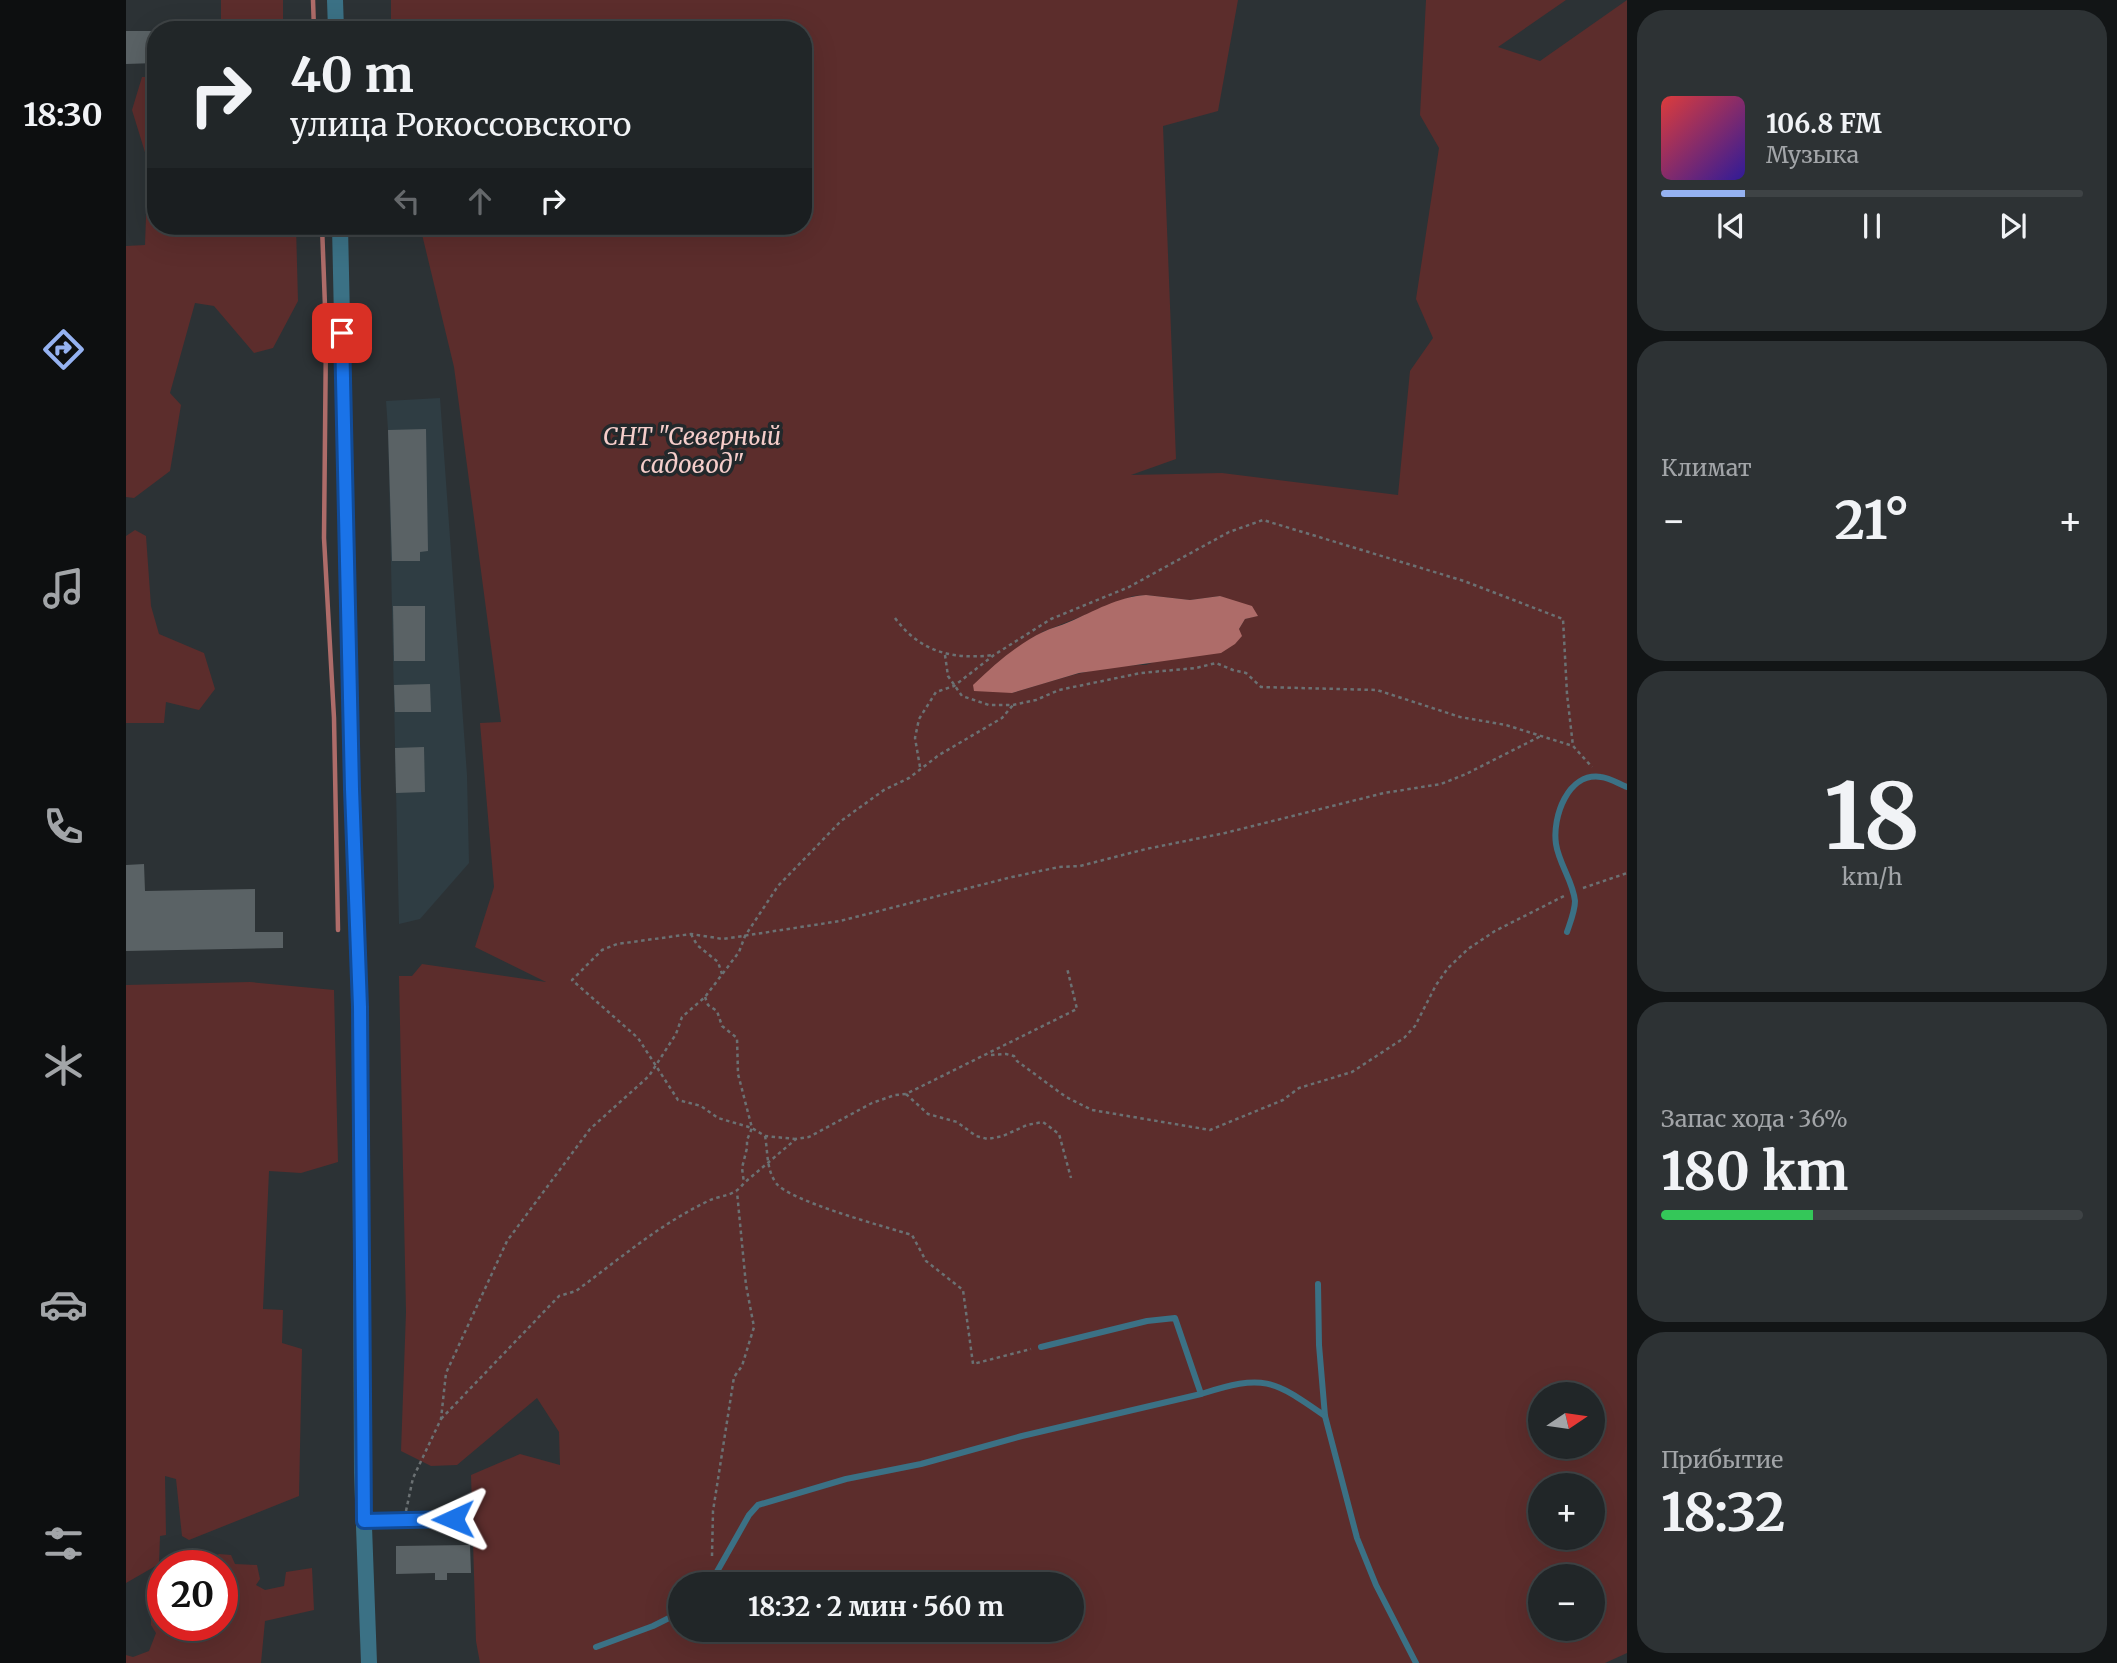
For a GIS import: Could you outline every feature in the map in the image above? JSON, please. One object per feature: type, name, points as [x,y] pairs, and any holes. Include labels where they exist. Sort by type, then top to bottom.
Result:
[{"type":"street","points":[[335,0],[336,21]]},
{"type":"street","points":[[340,235],[360,1007],[364,1521],[369,1663]]},
{"type":"lane","points":[[1567,932],[1575,905],[1573,891],[1556,845],[1556,817],[1571,787],[1584,779],[1601,777],[1627,787]]},
{"type":"lane","points":[[1318,1284],[1318,1345],[1325,1416],[1357,1538],[1376,1585],[1416,1663]]},
{"type":"lane","points":[[1041,1347],[1147,1321],[1175,1318],[1201,1394]]},
{"type":"lane","points":[[716,1572],[749,1515],[758,1505],[846,1479],[922,1464],[1021,1436],[1201,1394],[1228,1385],[1266,1382],[1287,1389],[1325,1416]]},
{"type":"lane","points":[[364,1521],[453,1519]]},
{"type":"lane","points":[[596,1647],[668,1618]]},
{"type":"path","points":[[920,768],[915,738],[919,719],[936,692],[954,686],[994,655],[1051,620],[1129,587],[1229,532],[1264,520],[1464,581],[1563,619],[1573,746]]},
{"type":"path","points":[[895,618],[908,635],[945,655],[994,655]]},
{"type":"path","points":[[945,655],[948,676],[962,696],[989,705],[1013,705],[1059,690],[1142,673],[1196,668],[1216,663],[1246,673],[1261,687],[1377,690],[1460,717],[1506,725],[1573,746],[1601,777]]},
{"type":"path","points":[[441,1419],[446,1373],[507,1241],[590,1129],[649,1076],[676,1034],[682,1017],[705,996],[739,952],[745,936],[778,886],[841,821],[884,790],[909,778],[920,768],[1002,718],[1013,705]]},
{"type":"path","points":[[1067,968],[1077,1009],[906,1094],[872,1103],[809,1137],[796,1139],[765,1136],[752,1128],[719,1118],[701,1106],[678,1100],[638,1038],[572,980],[602,950],[617,944],[691,934],[723,939],[840,920],[1012,877],[1059,867],[1080,866],[1384,793],[1441,784],[1541,736]]},
{"type":"path","points":[[987,1055],[1014,1056],[1066,1097],[1092,1110],[1210,1130],[1283,1100],[1299,1088],[1337,1078],[1363,1065],[1410,1032],[1436,985],[1448,968],[1468,949],[1495,931],[1573,891],[1627,873]]},
{"type":"path","points":[[691,934],[697,945],[718,962],[722,974]]},
{"type":"path","points":[[705,996],[708,1005],[717,1011],[722,1026],[737,1038],[738,1074],[752,1128],[741,1168],[744,1183]]},
{"type":"path","points":[[906,1094],[928,1114],[957,1122],[976,1136],[988,1139],[1043,1122],[1059,1134],[1071,1178]]},
{"type":"path","points":[[765,1136],[768,1163],[776,1183],[823,1207],[912,1235],[926,1261],[963,1290],[973,1364],[1041,1347]]},
{"type":"path","points":[[404,1520],[413,1478],[441,1419],[559,1296],[576,1291],[677,1217],[710,1200],[737,1192],[796,1139]]},
{"type":"path","points":[[715,1572],[712,1556],[713,1511],[734,1377],[742,1366],[754,1327],[746,1285],[737,1192]]},
{"type":"shaded area","points":[[440,398],[467,775],[469,863],[420,919],[399,924],[386,401]]},
{"type":"shaded area","points":[[1146,595],[1190,600],[1220,596],[1252,606],[1258,616],[1245,619],[1239,629],[1242,636],[1221,653],[1079,673],[1012,693],[974,691],[973,685],[989,670],[1033,637],[1116,602]]},
{"type":"green space","points":[[221,0],[283,0],[283,21],[221,21]]},
{"type":"green space","name":"СНТ \"Северный садовод\"","points":[[391,0],[1238,0],[1218,111],[1163,126],[1176,459],[1131,475],[1222,473],[1398,495],[1410,371],[1433,338],[1416,299],[1439,148],[1420,115],[1426,0],[1566,0],[1498,47],[1540,61],[1627,0],[1627,1653],[1605,1663],[480,1663],[476,1641],[471,1475],[520,1454],[560,1465],[559,1432],[537,1398],[457,1465],[431,1466],[401,1451],[406,1312],[399,976],[412,976],[422,964],[546,982],[475,947],[494,887],[480,723],[501,722],[454,367],[422,235],[812,235],[812,21],[391,21]],"holes":[[[1133,596],[1190,600],[1220,596],[1257,616],[1245,619],[1239,629],[1146,665],[1095,670],[1012,693],[1042,632]]]},
{"type":"green space","points":[[142,77],[147,77],[147,159],[132,110]]},
{"type":"green space","points":[[147,190],[147,235],[296,235],[298,301],[273,348],[254,353],[214,306],[195,303],[170,393],[181,405],[170,471],[134,498],[126,497],[126,246],[145,245]]},
{"type":"green space","points":[[135,530],[146,536],[151,606],[159,634],[204,653],[215,689],[199,710],[166,702],[164,723],[126,723],[126,536]]},
{"type":"green space","points":[[250,982],[334,990],[338,1162],[301,1173],[269,1171],[263,1309],[283,1310],[282,1343],[302,1349],[299,1496],[189,1540],[182,1536],[176,1479],[165,1476],[166,1535],[160,1536],[160,1550],[147,1550],[147,1571],[126,1583],[126,985]]},
{"type":"green space","points":[[238,1564],[257,1565],[260,1579],[256,1585],[265,1590],[284,1586],[286,1572],[312,1568],[314,1610],[265,1621],[261,1663],[126,1663],[126,1655],[133,1657],[149,1651],[153,1641],[238,1641]]},
{"type":"building","points":[[126,31],[147,31],[147,63],[126,64]]},
{"type":"building","points":[[426,429],[428,551],[420,552],[420,561],[392,561],[388,430]]},
{"type":"building","points":[[393,606],[425,606],[425,661],[394,661]]},
{"type":"building","points":[[430,684],[431,712],[395,712],[394,685]]},
{"type":"building","points":[[424,747],[425,792],[396,793],[395,748]]},
{"type":"building","points":[[144,864],[145,891],[255,889],[255,932],[283,932],[283,948],[126,951],[126,865]]},
{"type":"building","points":[[470,1545],[471,1573],[447,1573],[447,1580],[435,1580],[435,1573],[396,1574],[396,1546]]},
{"type":"waterway","points":[[313,0],[314,21]]},
{"type":"waterway","points":[[322,235],[326,333],[324,538],[334,718],[338,930]]},
{"type":"route","points":[[342,333],[352,789],[360,1007],[364,1521],[453,1519]]}]
